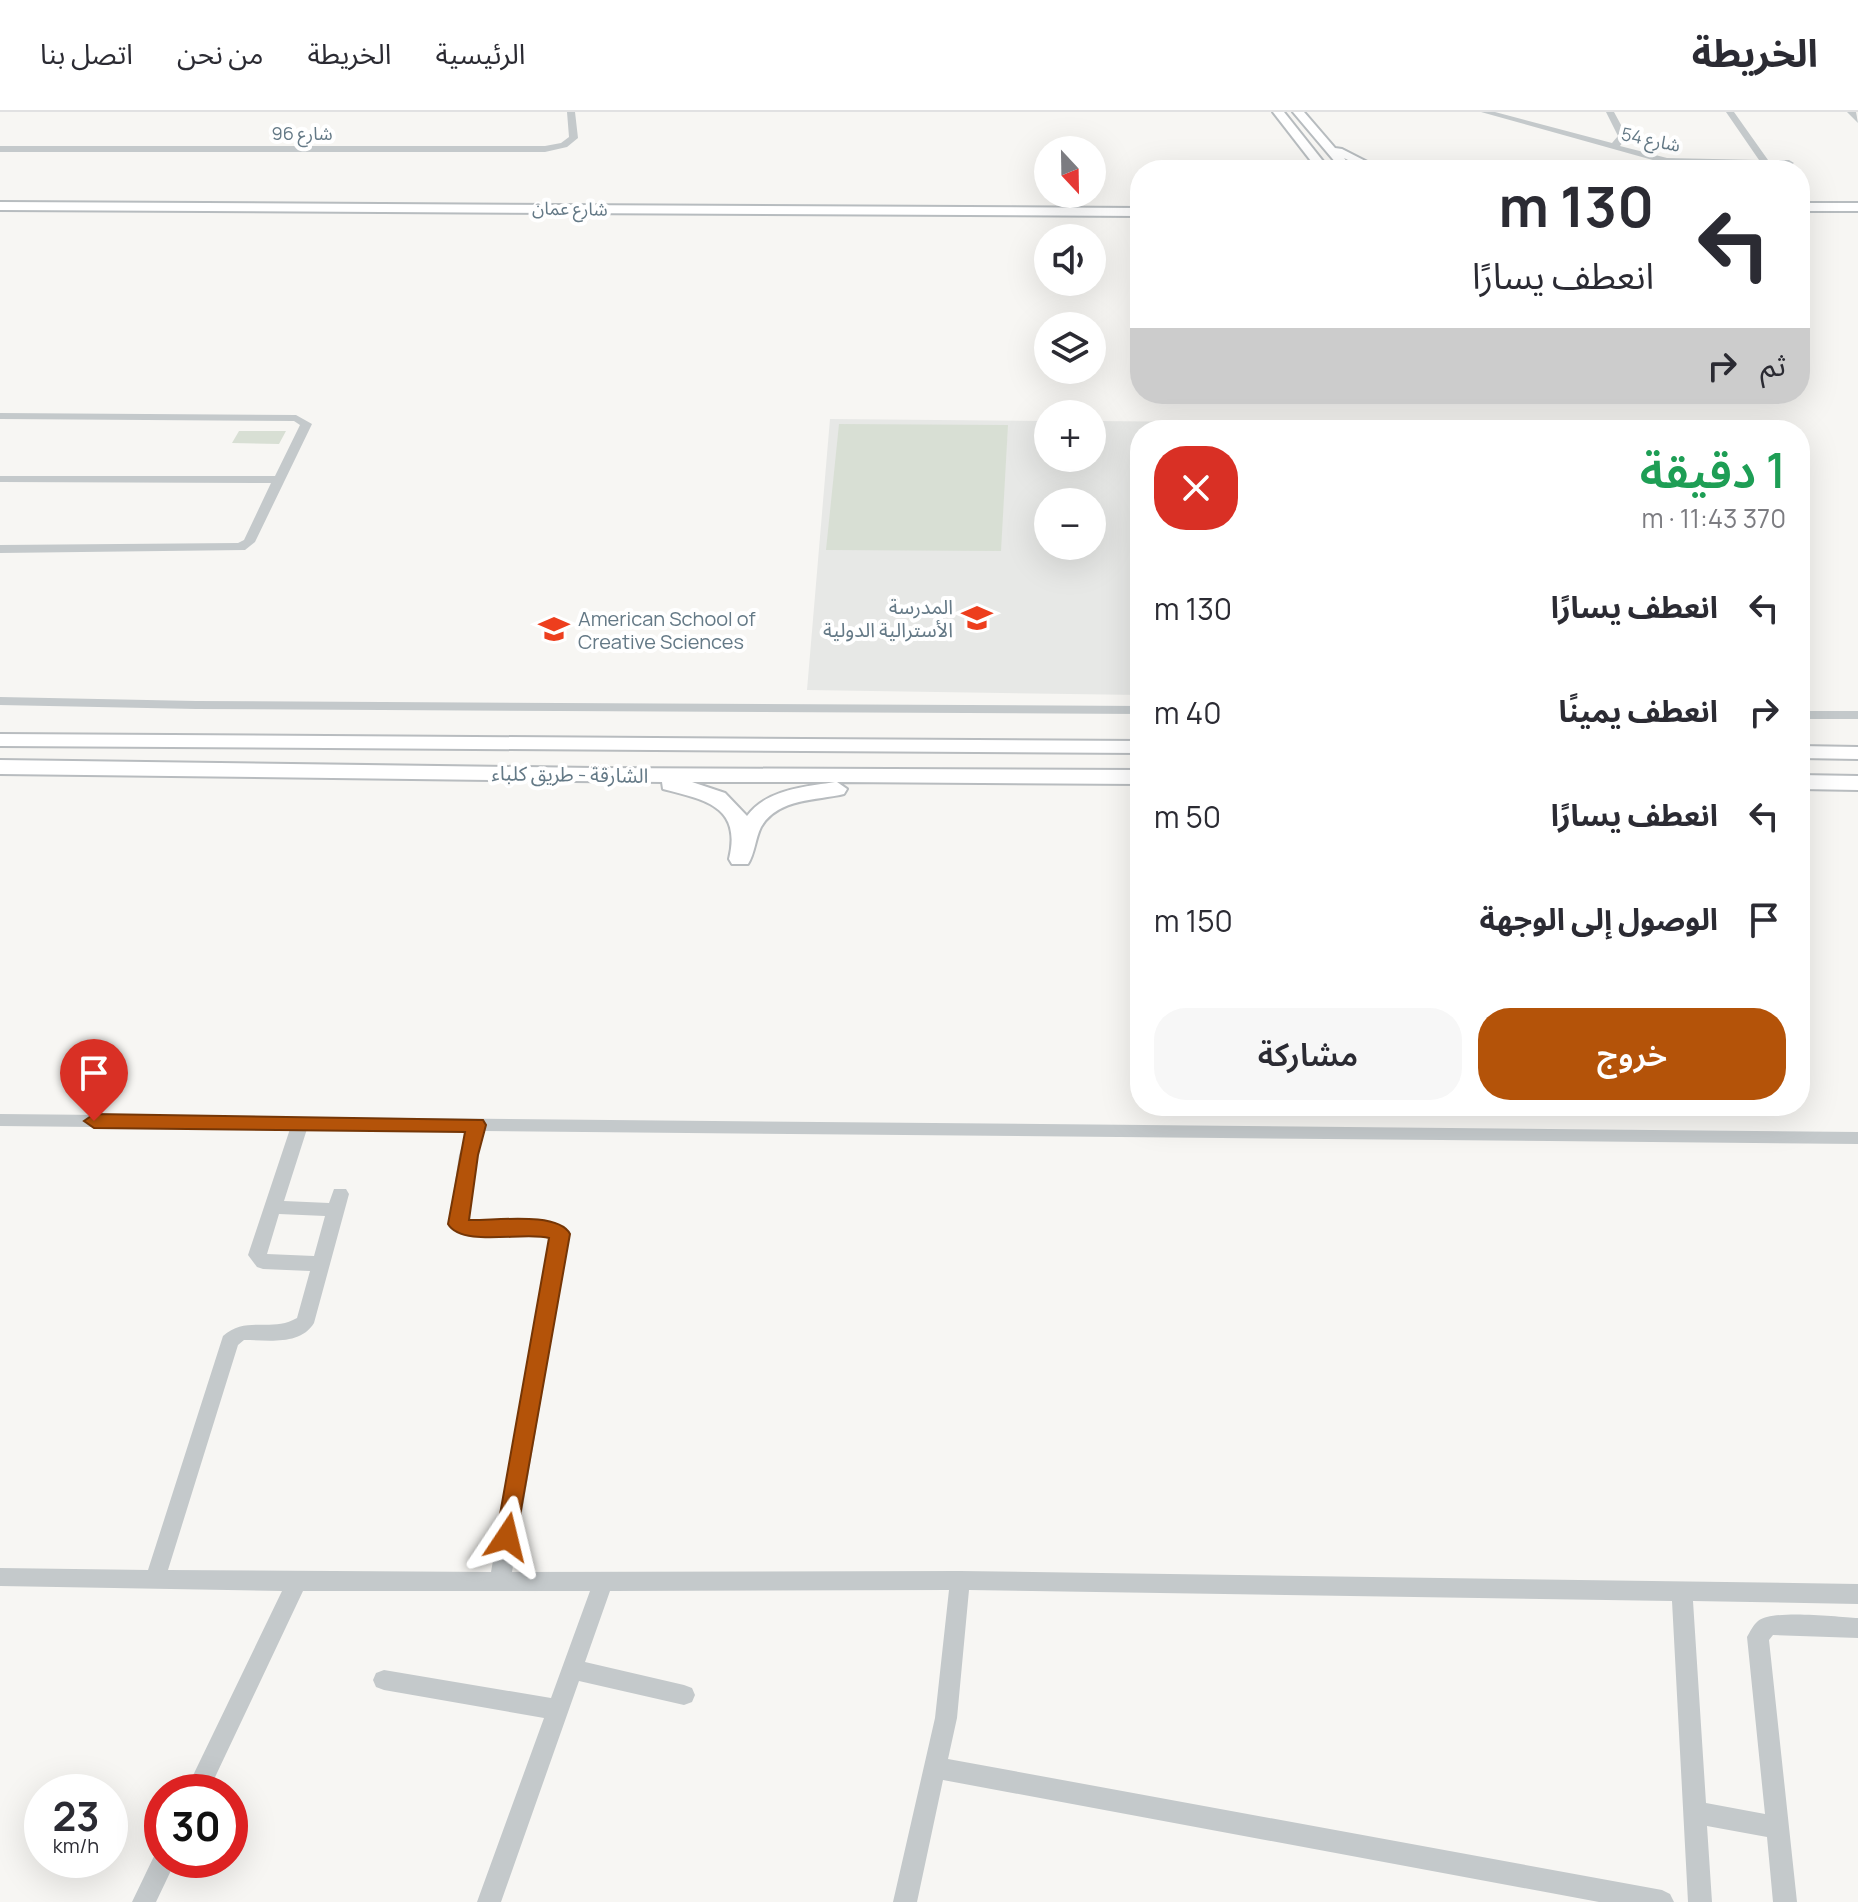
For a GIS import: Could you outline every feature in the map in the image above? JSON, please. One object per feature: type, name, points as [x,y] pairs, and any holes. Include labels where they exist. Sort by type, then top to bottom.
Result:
[{"type":"highway","name":"الشارقة - طريق كلباء","points":[[0,740],[1130,747]]},
{"type":"highway","points":[[1810,752],[1858,753]]},
{"type":"highway","name":"الشارقة - طريق كلباء","points":[[0,767],[593,775],[1130,777]]},
{"type":"highway","points":[[593,775],[663,782],[721,799],[741,818],[744,836]]},
{"type":"highway","points":[[1810,776],[1858,776]]},
{"type":"highway","points":[[740,859],[744,836],[754,817],[780,801],[811,792],[957,777]]},
{"type":"highway","points":[[1810,782],[1858,783]]},
{"type":"main road","points":[[1278,112],[1316,160]]},
{"type":"main road","points":[[1298,112],[1339,160]]},
{"type":"main road","points":[[1317,135],[1326,138],[1352,160]]},
{"type":"main road","points":[[1301,141],[1299,145],[1307,160]]},
{"type":"main road","name":"شارع عمان","points":[[0,197],[1130,203]]},
{"type":"main road","name":"شارع عمان","points":[[0,206],[1130,212]]},
{"type":"main road","points":[[1810,207],[1858,207]]},
{"type":"main road","points":[[1810,216],[1858,216]]},
{"type":"street","name":"شارع 96","points":[[0,149],[545,149],[564,145],[574,138],[571,112]]},
{"type":"street","name":"شارع 54","points":[[1485,112],[1670,160]]},
{"type":"street","points":[[1610,112],[1623,136],[1614,147]]},
{"type":"street","points":[[1730,112],[1764,160]]},
{"type":"street","points":[[1851,112],[1858,120]]},
{"type":"street","points":[[0,416],[300,419],[306,424],[249,542],[236,548],[0,549]]},
{"type":"street","points":[[0,479],[279,480]]},
{"type":"street","points":[[0,701],[196,705],[1130,710]]},
{"type":"street","points":[[1810,715],[1858,715]]},
{"type":"street","points":[[301,1123],[257,1258],[263,1262],[322,1264]]},
{"type":"street","points":[[2,1124],[301,1123],[1858,1138]]},
{"type":"street","points":[[477,1125],[468,1155],[458,1224],[467,1228],[549,1228],[560,1234],[500,1582]]},
{"type":"street","points":[[155,1580],[230,1341],[235,1335],[246,1331],[287,1333],[300,1328],[308,1318],[338,1202],[272,1207]]},
{"type":"street","points":[[0,1577],[297,1582],[960,1580],[1858,1594]]},
{"type":"street","points":[[905,1902],[937,1768],[953,1671],[960,1580]]},
{"type":"street","points":[[205,1774],[297,1582]]},
{"type":"street","points":[[489,1902],[603,1582]]},
{"type":"street","points":[[1682,1590],[1700,1902]]},
{"type":"street","points":[[1785,1902],[1758,1637],[1766,1627],[1773,1625],[1858,1628]]},
{"type":"street","points":[[572,1669],[684,1695]]},
{"type":"street","points":[[384,1680],[557,1710]]},
{"type":"street","points":[[937,1768],[1662,1902]]},
{"type":"street","points":[[1695,1812],[1778,1828]]},
{"type":"street","points":[[144,1902],[155,1878]]},
{"type":"shaded area","name":"المدرسة الأسترالية الدولية","points":[[830,419],[1034,421],[1034,472],[1106,472],[1106,421],[1130,421],[1130,695],[807,690]]},
{"type":"shaded area","points":[[839,424],[1008,425],[1001,551],[826,550]]},
{"type":"shaded area","points":[[239,431],[286,431],[279,444],[232,443]]},
{"type":"place","name":"المدرسة الأسترالية الدولية","points":[[977,618]]},
{"type":"place","name":"American School of Creative Sciences","points":[[554,629]]},
{"type":"route","points":[[94,1121],[477,1125],[468,1155],[458,1224],[467,1228],[554,1228],[560,1234],[507,1537]]}]
